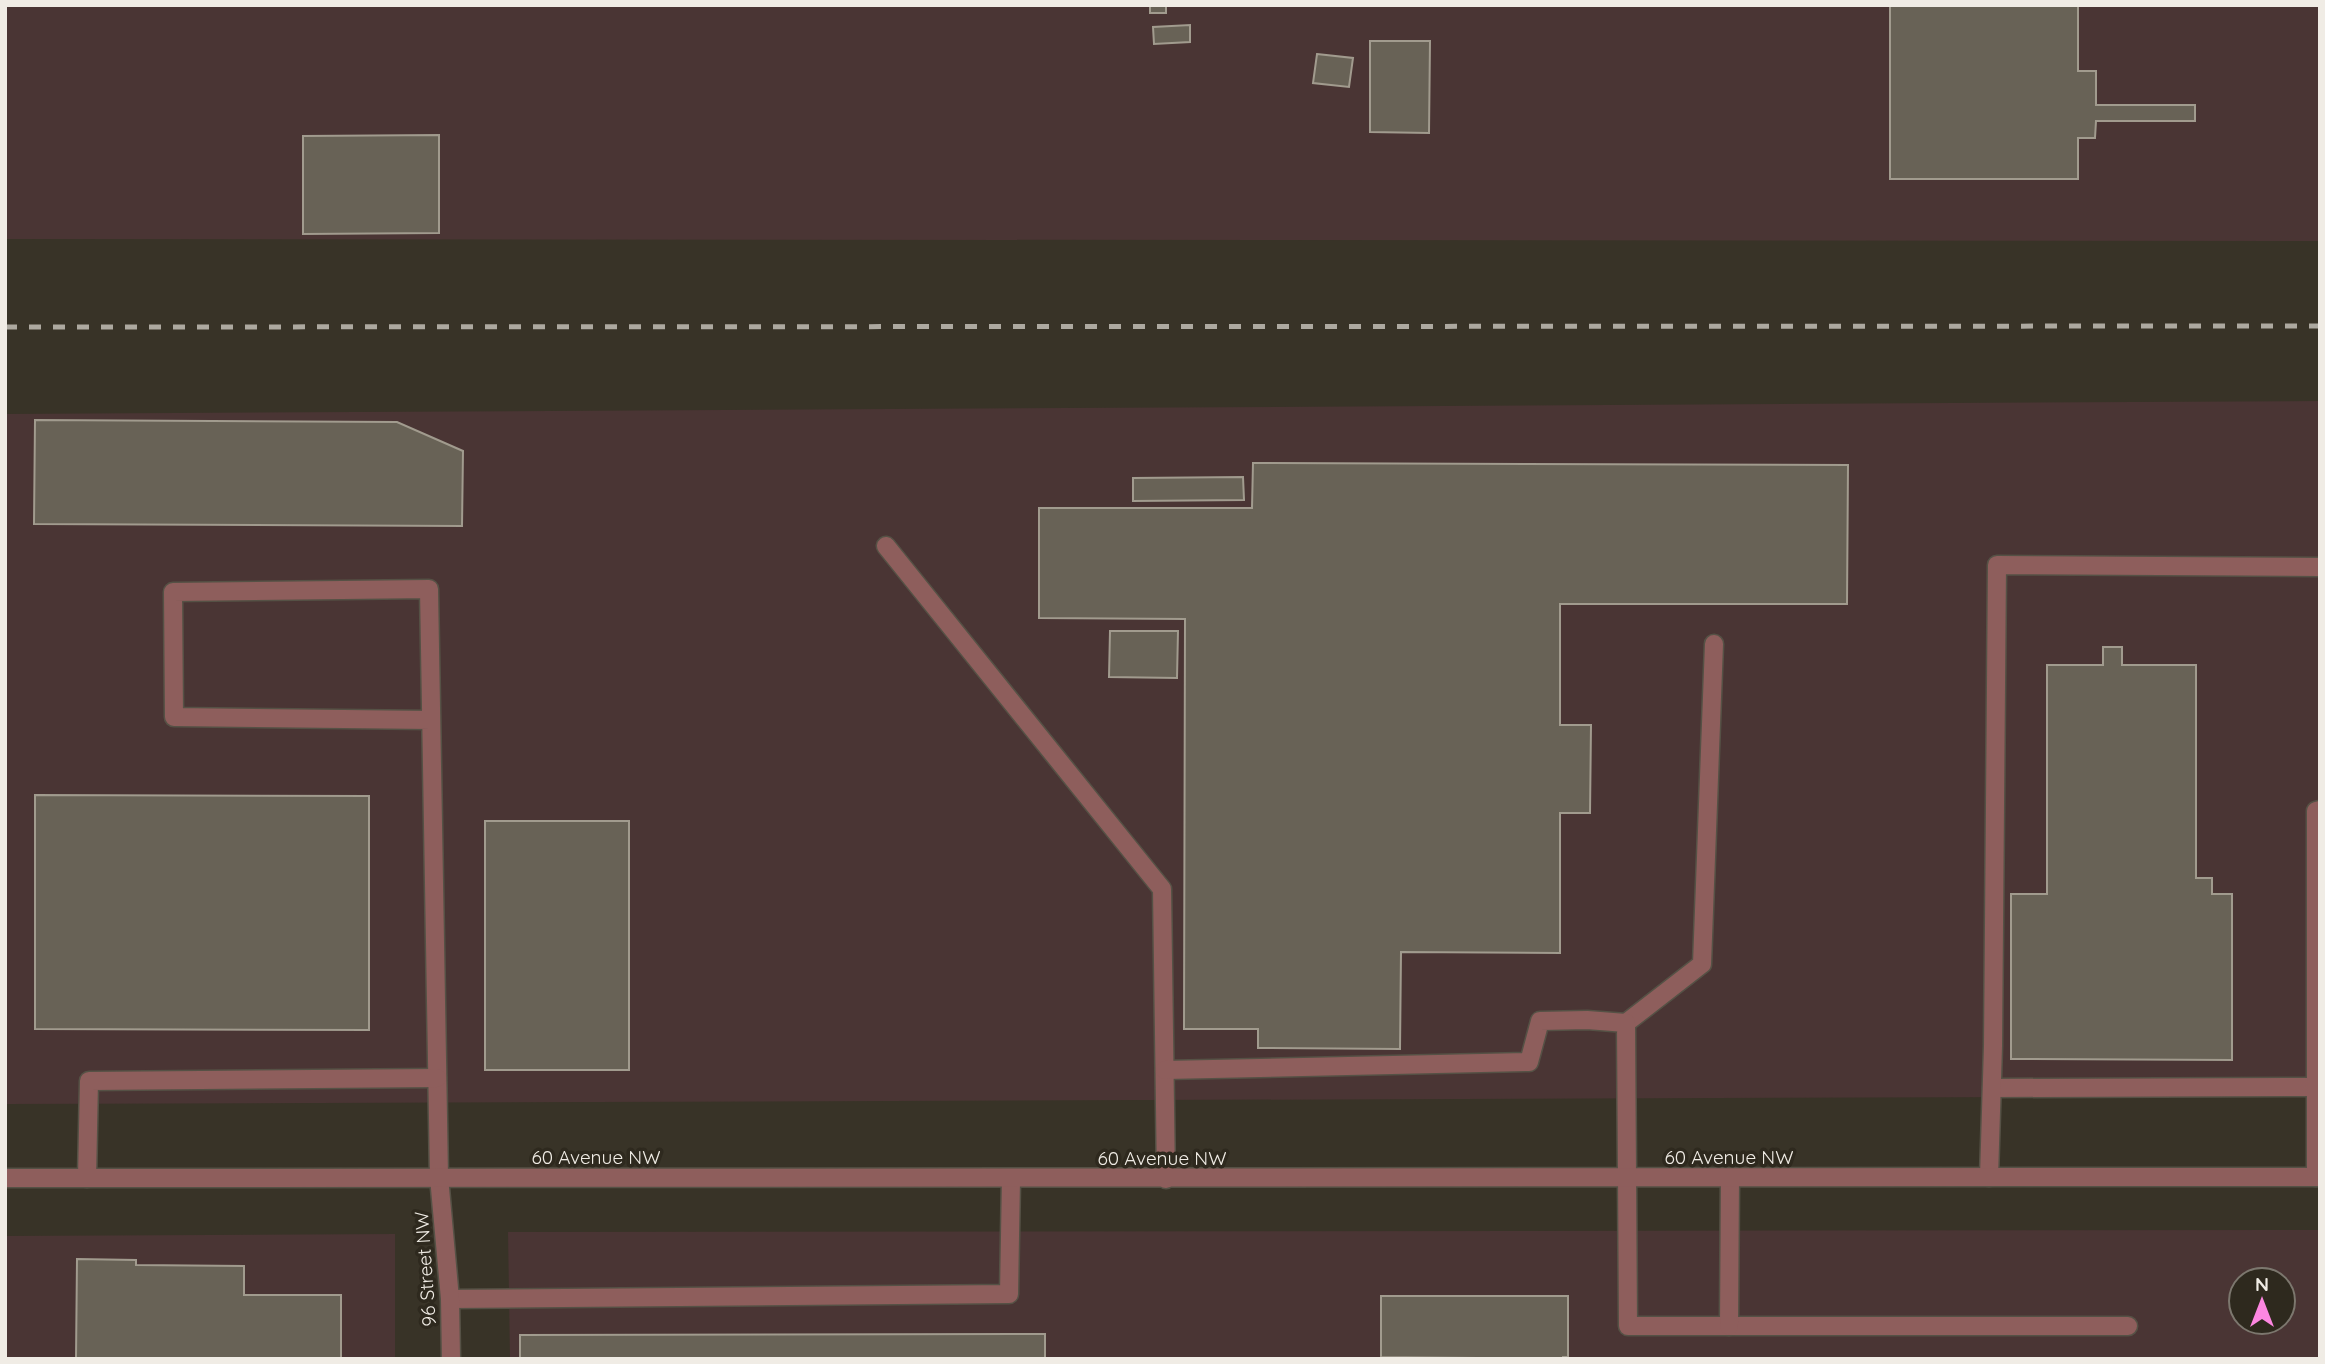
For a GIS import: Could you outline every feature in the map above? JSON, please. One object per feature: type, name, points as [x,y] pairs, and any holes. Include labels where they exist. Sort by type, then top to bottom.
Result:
[{"type":"street","points":[[886,546],[1161,889],[1166,1179]]},
{"type":"street","points":[[1989,1177],[1997,565],[2320,567]]},
{"type":"street","name":"96 Street NW","points":[[432,720],[174,717],[173,592],[429,589],[432,720],[439,1177],[450,1299],[451,1359]]},
{"type":"street","points":[[1165,1070],[1529,1062],[1540,1021],[1626,1023],[1702,964],[1714,644]]},
{"type":"street","points":[[2318,1177],[2315,846],[2316,811],[2320,810]]},
{"type":"street","points":[[1626,1023],[1628,1326],[2128,1326]]},
{"type":"street","points":[[88,1178],[89,1080],[437,1079]]},
{"type":"street","points":[[1992,1088],[2316,1087]]},
{"type":"street","name":"60 Avenue NW","points":[[5,1178],[2318,1177]]},
{"type":"street","points":[[1729,1326],[1730,1178]]},
{"type":"street","points":[[450,1299],[1009,1294],[1011,1179]]},
{"type":"shaded area","points":[[5,5],[2320,5],[2320,241],[5,239]]},
{"type":"shaded area","points":[[2320,401],[2320,1096],[5,1104],[5,414]]},
{"type":"shaded area","points":[[2320,1230],[2320,1359],[510,1359],[508,1232]]},
{"type":"shaded area","points":[[395,1234],[395,1359],[5,1359],[5,1236]]},
{"type":"building","points":[[1150,5],[1166,5],[1166,13],[1150,13]]},
{"type":"building","points":[[1890,5],[2078,5],[2078,71],[2096,71],[2096,105],[2195,105],[2195,121],[2096,121],[2095,138],[2078,138],[2078,179],[1890,179]]},
{"type":"building","points":[[1190,25],[1190,42],[1154,44],[1153,27]]},
{"type":"building","points":[[1370,41],[1430,41],[1429,133],[1370,132]]},
{"type":"building","points":[[1317,54],[1353,58],[1349,87],[1313,83]]},
{"type":"building","points":[[439,135],[439,233],[303,234],[303,136]]},
{"type":"building","points":[[35,420],[397,422],[463,451],[462,526],[34,524]]},
{"type":"building","points":[[1253,463],[1848,465],[1847,604],[1560,604],[1560,725],[1591,725],[1590,813],[1560,813],[1560,953],[1401,952],[1400,1049],[1258,1048],[1258,1029],[1184,1029],[1185,619],[1039,618],[1039,508],[1252,508]]},
{"type":"building","points":[[1243,477],[1244,500],[1133,501],[1133,478]]},
{"type":"building","points":[[1110,631],[1178,631],[1177,678],[1109,677]]},
{"type":"building","points":[[2103,647],[2122,647],[2122,665],[2196,665],[2196,878],[2212,878],[2212,894],[2232,894],[2232,1060],[2011,1059],[2011,894],[2047,894],[2047,665],[2103,665]]},
{"type":"building","points":[[35,795],[369,796],[369,1030],[35,1029]]},
{"type":"building","points":[[485,821],[629,821],[629,1070],[485,1070]]},
{"type":"building","points":[[77,1259],[136,1260],[136,1265],[244,1266],[244,1295],[341,1295],[341,1359],[76,1359]]},
{"type":"building","points":[[1381,1296],[1568,1296],[1568,1357],[1381,1357]]},
{"type":"building","points":[[1045,1334],[1045,1359],[520,1359],[520,1335]]},
{"type":"railway","points":[[5,327],[2320,326]]}]
